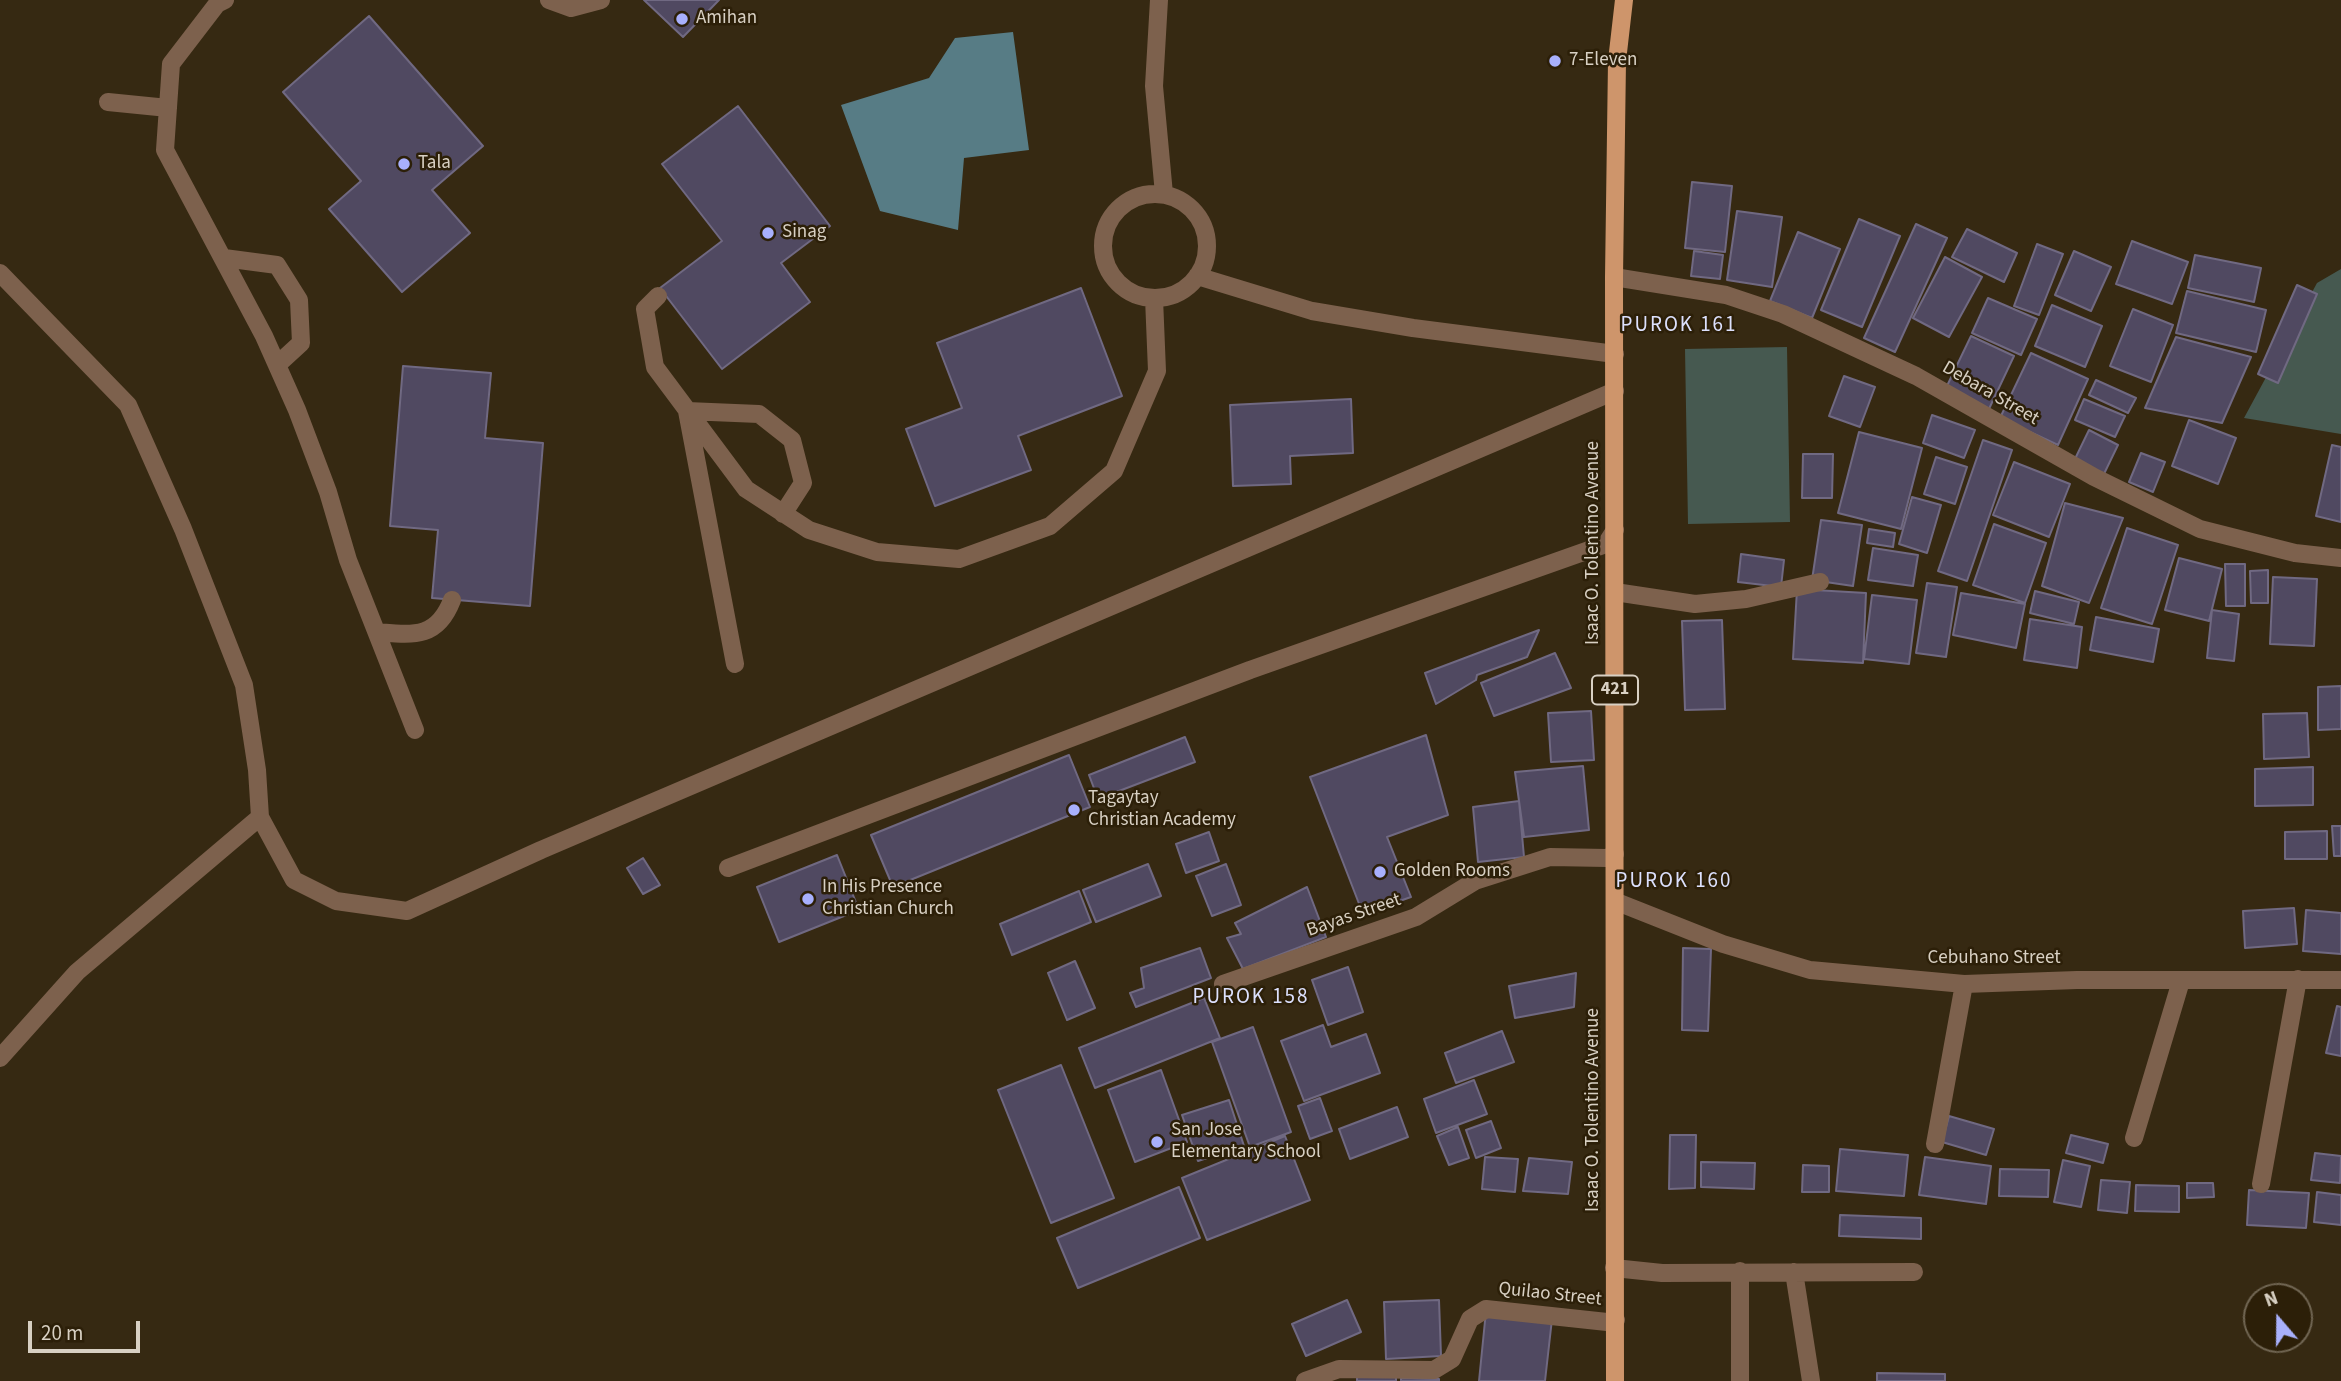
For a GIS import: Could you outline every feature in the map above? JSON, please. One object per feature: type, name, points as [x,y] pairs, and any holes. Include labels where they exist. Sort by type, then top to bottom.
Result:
[{"type":"main road","name":"Isaac O. Tolentino Avenue","points":[[1615,1381],[1617,902],[1614,277],[1617,61],[1624,0]]},
{"type":"street","points":[[225,0],[217,4],[171,64],[165,150],[224,258],[277,365],[328,492],[348,559],[415,730]]},
{"type":"street","points":[[549,0],[571,8],[601,0]]},
{"type":"street","points":[[1159,0],[1154,86],[1164,194]]},
{"type":"street","points":[[108,102],[167,108]]},
{"type":"street","points":[[1147,194],[1164,194],[1181,200],[1195,211],[1204,226],[1207,243],[1205,261],[1197,276],[1185,288],[1170,295],[1154,298],[1137,294],[1116,280],[1104,257],[1103,241],[1107,224],[1117,210],[1131,200],[1147,194]]},
{"type":"street","points":[[224,258],[277,265],[299,300],[301,343],[277,365]]},
{"type":"street","points":[[0,273],[128,405],[183,528],[244,685],[257,770],[260,817],[294,880],[336,901],[407,911],[554,845],[1615,391]]},
{"type":"street","points":[[1197,276],[1312,311],[1413,328],[1615,354]]},
{"type":"street","name":"Debara Street","points":[[1614,277],[1726,295],[1783,314],[1916,376],[2094,477],[2200,529],[2295,553],[2341,558]]},
{"type":"street","points":[[658,296],[645,309],[655,368],[746,489],[809,530],[877,552],[959,559],[1050,526],[1114,471],[1157,371],[1154,298]]},
{"type":"street","points":[[687,411],[759,414],[792,440],[803,483],[783,514]]},
{"type":"street","points":[[687,411],[735,664]]},
{"type":"street","points":[[729,868],[1250,670],[1606,544],[1615,530]]},
{"type":"street","points":[[1615,592],[1695,604],[1746,600],[1820,582]]},
{"type":"street","points":[[377,632],[418,635],[446,617],[452,600]]},
{"type":"street","points":[[0,1058],[77,972],[260,817]]},
{"type":"street","name":"Bayas Street","points":[[1223,984],[1416,917],[1487,877],[1550,857],[1607,858],[1615,854]]},
{"type":"street","name":"Cebuhano Street","points":[[1617,902],[1723,944],[1810,970],[1964,984],[2341,980]]},
{"type":"street","points":[[2261,1184],[2298,979]]},
{"type":"street","points":[[2134,1138],[2181,981]]},
{"type":"street","points":[[1935,1144],[1964,984]]},
{"type":"street","points":[[1614,1268],[1662,1273],[1914,1272]]},
{"type":"street","points":[[1740,1271],[1740,1381]]},
{"type":"street","points":[[1794,1272],[1811,1381]]},
{"type":"street","name":"Quilao Street","points":[[1305,1381],[1339,1369],[1434,1370],[1452,1359],[1470,1319],[1486,1309],[1616,1321]]},
{"type":"green space","points":[[2341,269],[2341,434],[2244,418],[2317,283]]},
{"type":"green space","points":[[1787,347],[1790,522],[1688,524],[1685,349]]},
{"type":"water","points":[[1013,32],[1029,150],[964,158],[958,230],[880,211],[841,105],[929,78],[955,38]]},
{"type":"building","name":"Amihan","points":[[644,0],[719,0],[683,37]]},
{"type":"building","name":"Tala","points":[[369,16],[483,146],[432,190],[470,233],[402,292],[329,209],[361,181],[283,92]]},
{"type":"building","name":"Sinag","points":[[738,106],[830,226],[781,263],[810,302],[722,369],[660,288],[722,241],[662,164]]},
{"type":"building","points":[[1692,182],[1732,186],[1725,252],[1685,248]]},
{"type":"building","points":[[1737,211],[1782,217],[1772,287],[1727,280]]},
{"type":"building","points":[[1859,219],[1900,236],[1862,327],[1821,310]]},
{"type":"building","points":[[1916,224],[1947,238],[1895,352],[1864,338]]},
{"type":"building","points":[[1967,229],[2017,253],[2004,282],[1952,257]]},
{"type":"building","points":[[1798,232],[1840,249],[1812,318],[1770,301]]},
{"type":"building","points":[[2132,241],[2188,262],[2172,304],[2116,284]]},
{"type":"building","points":[[2037,244],[2063,254],[2039,315],[2014,306]]},
{"type":"building","points":[[1694,251],[1723,255],[1720,279],[1691,276]]},
{"type":"building","points":[[2074,251],[2111,267],[2091,311],[2055,295]]},
{"type":"building","points":[[2195,255],[2261,268],[2254,302],[2188,288]]},
{"type":"building","points":[[1945,257],[1982,277],[1949,337],[1913,318]]},
{"type":"building","points":[[2297,285],[2317,294],[2278,383],[2258,374]]},
{"type":"building","points":[[1081,288],[1122,396],[1018,436],[1031,470],[935,506],[906,429],[962,408],[937,343]]},
{"type":"building","points":[[2187,291],[2266,310],[2256,352],[2176,333]]},
{"type":"building","points":[[1988,298],[2037,319],[2021,355],[1972,333]]},
{"type":"building","points":[[2052,305],[2102,326],[2085,367],[2035,346]]},
{"type":"building","points":[[2133,309],[2173,325],[2151,382],[2110,366]]},
{"type":"building","points":[[1971,336],[2014,356],[1988,411],[1945,390]]},
{"type":"building","points":[[2176,337],[2251,357],[2222,423],[2145,408]]},
{"type":"building","points":[[2031,353],[2088,379],[2058,445],[2000,418]]},
{"type":"building","points":[[403,366],[491,373],[485,438],[543,443],[530,606],[432,598],[438,530],[390,526]]},
{"type":"building","points":[[1844,376],[1875,387],[1860,427],[1829,416]]},
{"type":"building","points":[[2096,380],[2136,398],[2128,413],[2089,395]]},
{"type":"building","points":[[1351,399],[1353,453],[1290,456],[1291,484],[1233,486],[1230,405]]},
{"type":"building","points":[[2084,399],[2125,416],[2115,437],[2075,420]]},
{"type":"building","points":[[1932,415],[1975,430],[1964,458],[1923,443]]},
{"type":"building","points":[[2189,420],[2236,438],[2218,484],[2172,466]]},
{"type":"building","points":[[2089,430],[2118,445],[2102,478],[2073,463]]},
{"type":"building","points":[[1859,432],[1922,448],[1901,529],[1838,513]]},
{"type":"building","points":[[1983,440],[2012,450],[1967,581],[1938,571]]},
{"type":"building","points":[[2332,445],[2341,447],[2341,522],[2316,516]]},
{"type":"building","points":[[2141,453],[2165,462],[2153,492],[2129,482]]},
{"type":"building","points":[[1803,454],[1833,454],[1832,498],[1802,498]]},
{"type":"building","points":[[1936,457],[1967,467],[1955,504],[1924,494]]},
{"type":"building","points":[[2014,462],[2070,484],[2049,537],[1993,515]]},
{"type":"building","points":[[1912,497],[1941,505],[1927,553],[1899,544]]},
{"type":"building","points":[[2065,503],[2123,518],[2089,603],[2042,586]]},
{"type":"building","points":[[1821,520],[1862,525],[1853,586],[1812,580]]},
{"type":"building","points":[[1994,524],[2046,543],[2025,603],[1973,585]]},
{"type":"building","points":[[2127,528],[2178,545],[2152,624],[2101,608]]},
{"type":"building","points":[[1869,529],[1895,533],[1893,547],[1867,543]]},
{"type":"building","points":[[1873,548],[1918,555],[1913,586],[1868,580]]},
{"type":"building","points":[[1741,554],[1784,560],[1781,587],[1738,582]]},
{"type":"building","points":[[2179,558],[2222,569],[2209,621],[2165,610]]},
{"type":"building","points":[[2225,564],[2245,564],[2245,606],[2226,606]]},
{"type":"building","points":[[2268,570],[2268,603],[2251,603],[2250,571]]},
{"type":"building","points":[[2273,577],[2317,579],[2314,646],[2270,644]]},
{"type":"building","points":[[1927,583],[1957,587],[1946,657],[1916,653]]},
{"type":"building","points":[[1797,589],[1866,593],[1863,663],[1793,659]]},
{"type":"building","points":[[2035,591],[2079,602],[2074,624],[2030,613]]},
{"type":"building","points":[[1961,593],[2025,604],[2016,648],[1953,635]]},
{"type":"building","points":[[1872,595],[1917,600],[1909,664],[1864,659]]},
{"type":"building","points":[[2212,610],[2239,614],[2234,661],[2207,658]]},
{"type":"building","points":[[2096,617],[2159,629],[2153,662],[2090,650]]},
{"type":"building","points":[[2030,619],[2082,627],[2077,668],[2024,660]]},
{"type":"building","points":[[1722,620],[1725,709],[1685,710],[1682,621]]},
{"type":"building","points":[[1539,630],[1527,657],[1477,675],[1476,680],[1436,704],[1425,673]]},
{"type":"building","points":[[1555,653],[1571,688],[1494,716],[1481,683]]},
{"type":"building","points":[[2341,686],[2341,729],[2318,730],[2318,687]]},
{"type":"building","points":[[1591,711],[1594,760],[1551,762],[1548,713]]},
{"type":"building","points":[[2307,713],[2309,757],[2264,759],[2263,714]]},
{"type":"building","points":[[1426,735],[1448,815],[1387,837],[1411,897],[1363,914],[1310,777]]},
{"type":"building","points":[[1185,737],[1195,762],[1098,799],[1089,775]]},
{"type":"building","points":[[1069,755],[1090,807],[893,887],[871,835]]},
{"type":"building","points":[[1583,766],[1589,830],[1524,837],[1515,772]]},
{"type":"building","points":[[2313,767],[2313,805],[2255,806],[2255,769]]},
{"type":"building","points":[[1519,801],[1524,857],[1478,862],[1473,807]]},
{"type":"building","points":[[2332,826],[2341,826],[2341,856],[2334,856]]},
{"type":"building","points":[[2327,831],[2327,859],[2285,859],[2285,832]]},
{"type":"building","points":[[1209,832],[1219,861],[1186,873],[1176,844]]},
{"type":"building","name":"In His Presence Christian Church","points":[[837,855],[859,910],[779,942],[757,887]]},
{"type":"building","points":[[643,858],[660,885],[643,894],[627,868]]},
{"type":"building","points":[[1148,864],[1161,896],[1096,922],[1083,890]]},
{"type":"building","points":[[1226,864],[1241,905],[1212,916],[1196,876]]},
{"type":"building","points":[[1307,887],[1326,937],[1243,969],[1227,938],[1241,934],[1235,923]]},
{"type":"building","points":[[1079,891],[1091,922],[1012,955],[1000,924]]},
{"type":"building","points":[[2294,908],[2297,944],[2245,948],[2243,911]]},
{"type":"building","points":[[2306,910],[2341,913],[2341,954],[2303,951]]},
{"type":"building","points":[[1200,948],[1211,978],[1136,1007],[1130,993],[1144,988],[1141,968]]},
{"type":"building","points":[[1683,948],[1711,949],[1708,1031],[1682,1030]]},
{"type":"building","points":[[1075,961],[1095,1008],[1067,1020],[1048,973]]},
{"type":"building","points":[[1348,967],[1363,1012],[1328,1025],[1312,980]]},
{"type":"building","points":[[1576,973],[1574,1007],[1515,1018],[1509,986]]},
{"type":"building","points":[[1204,998],[1220,1038],[1095,1088],[1079,1048]]},
{"type":"building","points":[[2337,1006],[2341,1007],[2341,1056],[2326,1053]]},
{"type":"building","points":[[1323,1025],[1331,1047],[1366,1034],[1380,1073],[1304,1101],[1281,1041]]},
{"type":"building","points":[[1253,1027],[1291,1132],[1250,1147],[1212,1042]]},
{"type":"building","points":[[1502,1031],[1514,1062],[1456,1083],[1445,1053]]},
{"type":"building","points":[[1061,1065],[1114,1198],[1051,1223],[998,1090]]},
{"type":"building","points":[[1161,1070],[1187,1142],[1135,1162],[1108,1090]]},
{"type":"building","points":[[1474,1080],[1487,1114],[1436,1133],[1424,1099]]},
{"type":"building","points":[[1320,1098],[1332,1131],[1310,1139],[1298,1106]]},
{"type":"building","points":[[1229,1100],[1244,1146],[1198,1161],[1182,1115]]},
{"type":"building","points":[[1397,1107],[1408,1137],[1350,1159],[1339,1129]]},
{"type":"building","points":[[1949,1116],[1994,1129],[1986,1155],[1942,1142]]},
{"type":"building","points":[[1491,1121],[1501,1148],[1476,1158],[1466,1130]]},
{"type":"building","points":[[1458,1127],[1469,1158],[1449,1165],[1437,1136]]},
{"type":"building","points":[[1670,1135],[1696,1135],[1695,1188],[1669,1189]]},
{"type":"building","points":[[2071,1135],[2108,1144],[2103,1163],[2066,1153]]},
{"type":"building","points":[[1285,1136],[1310,1200],[1207,1240],[1182,1178]]},
{"type":"building","points":[[1840,1149],[1908,1155],[1904,1196],[1836,1191]]},
{"type":"building","points":[[2315,1153],[2341,1156],[2340,1183],[2311,1180]]},
{"type":"building","points":[[1485,1157],[1518,1159],[1515,1192],[1482,1189]]},
{"type":"building","points":[[1925,1157],[1991,1166],[1986,1204],[1919,1195]]},
{"type":"building","points":[[1529,1158],[1572,1162],[1568,1194],[1523,1191]]},
{"type":"building","points":[[2063,1160],[2090,1166],[2081,1207],[2054,1202]]},
{"type":"building","points":[[1701,1162],[1755,1163],[1754,1189],[1701,1187]]},
{"type":"building","points":[[1803,1165],[1829,1166],[1829,1192],[1802,1192]]},
{"type":"building","points":[[2000,1169],[2049,1170],[2048,1197],[1999,1196]]},
{"type":"building","points":[[2101,1180],[2130,1182],[2127,1213],[2098,1210]]},
{"type":"building","points":[[2187,1183],[2213,1183],[2214,1197],[2187,1198]]},
{"type":"building","points":[[2136,1185],[2179,1186],[2179,1212],[2135,1211]]},
{"type":"building","points":[[1179,1187],[1200,1238],[1078,1288],[1057,1238]]},
{"type":"building","points":[[2249,1190],[2309,1193],[2306,1228],[2247,1225]]},
{"type":"building","points":[[2317,1192],[2341,1195],[2341,1225],[2314,1222]]},
{"type":"building","points":[[1840,1215],[1921,1218],[1921,1239],[1839,1236]]},
{"type":"building","points":[[1347,1300],[1361,1332],[1306,1356],[1292,1324]]},
{"type":"building","points":[[1439,1300],[1441,1356],[1386,1359],[1384,1302]]},
{"type":"building","points":[[1486,1311],[1552,1319],[1545,1381],[1479,1381]]},
{"type":"building","points":[[1396,1373],[1396,1381],[1357,1381],[1357,1376]]},
{"type":"building","points":[[1877,1373],[1945,1374],[1945,1381],[1877,1381]]},
{"type":"building","points":[[1401,1378],[1439,1379],[1439,1381],[1401,1381]]},
{"type":"place","name":"Amihan","points":[[682,19]]},
{"type":"place","name":"7-Eleven","points":[[1555,61]]},
{"type":"place","name":"Tala","points":[[404,164]]},
{"type":"place","name":"Sinag","points":[[768,233]]},
{"type":"place","name":"Tagaytay Christian Academy","points":[[1074,810]]},
{"type":"place","name":"Golden Rooms","points":[[1380,872]]},
{"type":"place","name":"In His Presence Christian Church","points":[[808,899]]},
{"type":"place","name":"San Jose Elementary School","points":[[1157,1142]]},
{"type":"district","name":"PUROK 161","points":[[1679,326]]},
{"type":"district","name":"PUROK 160","points":[[1674,882]]},
{"type":"district","name":"PUROK 158","points":[[1251,998]]}]
